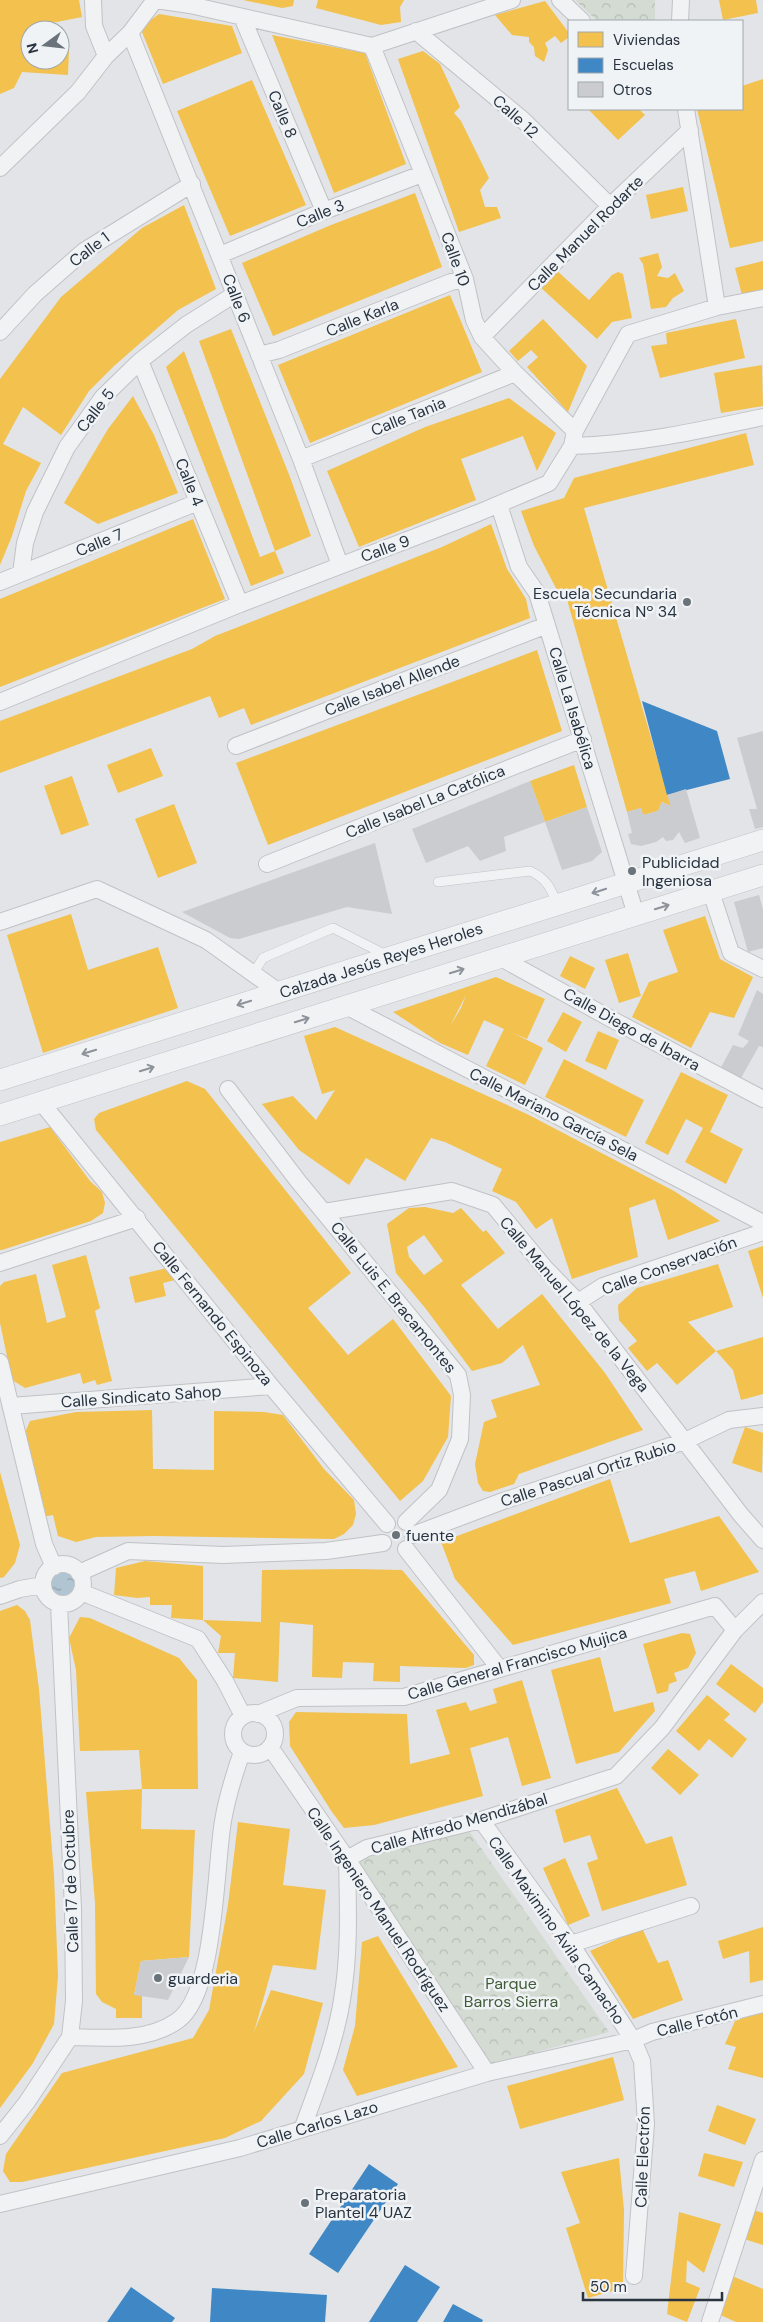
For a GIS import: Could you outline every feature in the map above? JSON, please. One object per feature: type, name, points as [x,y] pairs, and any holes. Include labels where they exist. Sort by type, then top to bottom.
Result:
[{"type":"street","points":[[93,0],[94,26],[106,56]]},
{"type":"street","points":[[0,168],[78,92],[106,56],[130,33],[155,0],[372,46],[512,0]]},
{"type":"street","points":[[560,0],[581,20]]},
{"type":"street","points":[[680,20],[681,0]]},
{"type":"street","name":"Calle 8","points":[[242,18],[324,212]]},
{"type":"street","name":"Calle 12","points":[[416,31],[523,120],[610,206]]},
{"type":"street","name":"Calle 6","points":[[130,33],[301,459],[340,564]]},
{"type":"street","name":"Calle 10","points":[[372,46],[465,279],[474,320],[482,337],[573,438]]},
{"type":"street","points":[[686,110],[717,307]]},
{"type":"street","name":"Calle Manuel Rodarte","points":[[482,337],[610,206],[690,130]]},
{"type":"street","name":"Calle 3","points":[[220,255],[422,174]]},
{"type":"street","name":"Calle 1","points":[[0,332],[36,294],[84,251],[192,184]]},
{"type":"street","name":"Calle Karla","points":[[259,355],[279,350],[451,282],[465,279]]},
{"type":"street","name":"Calle 5","points":[[21,573],[24,542],[36,512],[67,447],[103,397],[140,361],[186,325],[234,294]]},
{"type":"street","name":"Calle 9","points":[[0,702],[340,564],[498,505],[549,483],[628,334],[717,307],[763,298]]},
{"type":"street","name":"Calle 4","points":[[140,361],[240,604]]},
{"type":"street","name":"Calle Tania","points":[[301,459],[515,373]]},
{"type":"street","points":[[573,438],[608,445],[663,439],[763,417]]},
{"type":"street","name":"Calle 7","points":[[0,582],[198,502]]},
{"type":"street","name":"Calle La Isabélica","points":[[498,505],[519,567],[538,593],[636,915]]},
{"type":"street","name":"Calle Isabel Allende","points":[[236,746],[548,625]]},
{"type":"street","name":"Calle Isabel La Católica","points":[[267,864],[583,738]]},
{"type":"street","name":"Calzada Jesús Reyes Heroles","points":[[0,1080],[763,840]]},
{"type":"street","name":"Calzada Jesús Reyes Heroles","points":[[0,1115],[763,875]]},
{"type":"street","points":[[0,922],[97,889],[206,940],[279,992]]},
{"type":"street","points":[[711,892],[731,954],[755,958],[763,969]]},
{"type":"street","name":"Calle Diego de Ibarra","points":[[501,958],[613,1020],[762,1096]]},
{"type":"street","name":"Calle Mariano García Sela","points":[[346,1006],[763,1222]]},
{"type":"street","name":"Calle Luis E. Bracamontes","points":[[228,1089],[324,1212],[458,1375],[462,1395],[460,1439],[438,1490],[408,1535]]},
{"type":"street","name":"Calle Fernando Espinoza","points":[[41,1102],[137,1218],[271,1386],[387,1524]]},
{"type":"street","name":"Calle Manuel López de la Vega","points":[[324,1212],[452,1191],[493,1205],[545,1268],[578,1302],[741,1515],[763,1540]]},
{"type":"street","points":[[0,1263],[137,1218]]},
{"type":"street","name":"Calle Conservación","points":[[578,1302],[602,1286],[763,1232]]},
{"type":"street","points":[[0,1362],[44,1544],[54,1567]]},
{"type":"street","name":"Calle Sindicato Sahop","points":[[11,1406],[271,1386]]},
{"type":"street","name":"Calle Pascual Ortiz Rubio","points":[[408,1535],[503,1501],[685,1441],[728,1420],[763,1416]]},
{"type":"street","points":[[408,1535],[396,1551],[386,1547],[383,1543],[382,1533],[387,1524],[396,1520],[408,1535],[499,1668]]},
{"type":"street","points":[[79,1573],[128,1551],[232,1554],[326,1551],[383,1543]]},
{"type":"street","points":[[68,1565],[79,1573],[82,1579],[81,1592],[72,1602],[59,1604],[48,1597],[43,1585],[46,1573],[54,1567],[68,1565]]},
{"type":"street","points":[[0,1596],[20,1589],[43,1585]]},
{"type":"street","points":[[81,1592],[198,1639],[250,1715],[270,1721],[273,1727],[273,1741],[270,1747],[254,1756],[242,1752],[234,1741],[233,1734],[234,1727],[250,1715]]},
{"type":"street","name":"Calle Alfredo Mendizábal","points":[[347,1859],[367,1848],[481,1820],[616,1776],[662,1728],[735,1630],[763,1602]]},
{"type":"street","name":"Calle 17 de Octubre","points":[[0,2136],[27,2102],[70,2037],[74,2001],[73,1908],[59,1604]]},
{"type":"street","name":"Calle General Francisco Mujica","points":[[250,1715],[297,1698],[404,1697],[458,1683],[499,1668],[715,1606],[735,1630]]},
{"type":"street","name":"Calle Ingeniero Manuel Rodríguez","points":[[270,1747],[347,1859],[487,2073]]},
{"type":"street","points":[[70,2037],[105,2038],[146,2035],[178,2021],[189,2011],[199,1991],[209,1943],[223,1822],[231,1782],[242,1752]]},
{"type":"street","name":"Calle Maximino Ávila Camacho","points":[[481,1820],[571,1944],[633,2040]]},
{"type":"street","points":[[303,2127],[334,2037],[342,2000],[349,1933],[347,1859]]},
{"type":"street","points":[[571,1944],[691,1906]]},
{"type":"street","name":"Calle Fotón","points":[[633,2040],[652,2032],[763,2004]]},
{"type":"street","name":"Calle Carlos Lazo","points":[[0,2204],[240,2148],[303,2127],[487,2073],[633,2040]]},
{"type":"street","name":"Calle Electrón","points":[[633,2040],[642,2061],[646,2124],[634,2276]]},
{"type":"street","points":[[710,2322],[763,2160]]},
{"type":"lane","points":[[438,882],[530,872],[540,876],[549,886],[557,904]]},
{"type":"lane","points":[[253,974],[263,958],[333,928],[390,957]]},
{"type":"green space","points":[[575,0],[655,0],[655,20],[596,20]]},
{"type":"green space","name":"Parque Barros Sierra","points":[[465,1825],[609,2032],[490,2065],[350,1856]]},
{"type":"water","points":[[62,1571],[71,1575],[75,1584],[71,1593],[62,1597],[53,1593],[49,1584],[53,1575]]},
{"type":"building: Viviendas","points":[[0,0],[79,0],[82,17],[67,20],[20,20],[20,70],[68,70],[68,75],[22,72],[14,88],[0,94]]},
{"type":"building: Viviendas","points":[[243,0],[294,0],[293,6],[282,8]]},
{"type":"building: Viviendas","points":[[318,0],[404,0],[400,7],[401,22],[381,25],[316,8]]},
{"type":"building: Viviendas","points":[[719,0],[756,0],[758,13],[723,20]]},
{"type":"building: Viviendas","points":[[545,1],[568,32],[568,38],[561,43],[555,36],[545,43],[548,50],[544,62],[535,56],[534,47],[529,42],[529,37],[512,35],[495,15]]},
{"type":"building: Viviendas","points":[[159,14],[232,26],[242,53],[163,84],[142,32],[148,22]]},
{"type":"building: Viviendas","points":[[272,35],[365,53],[406,164],[334,193]]},
{"type":"building: Viviendas","points":[[423,51],[440,64],[460,107],[454,113],[461,121],[489,178],[480,190],[485,207],[497,207],[501,218],[459,232],[398,59]]},
{"type":"building: Viviendas","points":[[763,79],[763,241],[730,248],[697,110],[743,110],[743,86]]},
{"type":"building: Viviendas","points":[[252,80],[306,205],[230,236],[177,111]]},
{"type":"building: Viviendas","points":[[589,110],[640,110],[645,115],[618,140]]},
{"type":"building: Viviendas","points":[[683,187],[688,211],[651,219],[646,195]]},
{"type":"building: Viviendas","points":[[415,193],[442,267],[273,336],[242,263],[331,225]]},
{"type":"building: Viviendas","points":[[184,205],[216,289],[178,310],[114,366],[89,391],[61,435],[23,407],[3,444],[41,463],[26,491],[12,536],[0,565],[0,379],[61,297],[142,228]]},
{"type":"building: Viviendas","points":[[658,253],[662,267],[657,276],[668,278],[675,273],[684,291],[673,298],[666,307],[651,309],[643,264],[639,258]]},
{"type":"building: Viviendas","points":[[763,261],[763,290],[742,295],[735,268]]},
{"type":"building: Viviendas","points":[[555,269],[589,300],[612,275],[618,272],[623,274],[632,318],[612,322],[597,339],[539,286]]},
{"type":"building: Viviendas","points":[[450,295],[482,372],[310,443],[278,365]]},
{"type":"building: Viviendas","points":[[543,319],[587,366],[568,412],[527,367],[538,357],[531,350],[518,361],[509,351]]},
{"type":"building: Viviendas","points":[[736,319],[745,358],[660,378],[651,346],[667,344],[666,333]]},
{"type":"building: Viviendas","points":[[231,329],[290,477],[311,536],[275,551],[199,341]]},
{"type":"building: Viviendas","points":[[184,351],[260,557],[275,551],[284,573],[251,586],[166,367]]},
{"type":"building: Viviendas","points":[[762,365],[763,406],[721,413],[714,373]]},
{"type":"building: Viviendas","points":[[133,396],[154,435],[178,493],[98,524],[64,503],[108,429]]},
{"type":"building: Viviendas","points":[[509,398],[556,433],[537,471],[523,436],[461,459],[476,500],[359,547],[327,471],[425,427]]},
{"type":"building: Viviendas","points":[[746,433],[754,465],[584,508],[671,806],[662,802],[658,811],[643,815],[641,808],[627,812],[564,589],[558,592],[534,546],[521,511],[564,498],[574,478]]},
{"type":"building: Viviendas","points":[[193,519],[225,599],[0,687],[0,599]]},
{"type":"building: Viviendas","points":[[491,524],[507,569],[526,599],[530,618],[251,725],[244,708],[219,718],[210,696],[0,773],[0,721],[192,649],[215,636],[442,547]]},
{"type":"building: Viviendas","points":[[537,650],[562,731],[268,845],[236,763]]},
{"type":"building: Viviendas","points":[[151,748],[163,776],[118,793],[107,765]]},
{"type":"building: Viviendas","points":[[574,765],[587,807],[545,822],[530,781]]},
{"type":"building: Viviendas","points":[[72,776],[89,825],[61,835],[44,786]]},
{"type":"building: Viviendas","points":[[174,804],[197,863],[158,878],[135,819]]},
{"type":"building: Viviendas","points":[[71,914],[88,970],[158,947],[178,1008],[43,1053],[7,935]]},
{"type":"building: Viviendas","points":[[705,916],[720,959],[753,977],[734,1018],[710,1012],[691,1048],[632,1017],[649,982],[678,972],[663,930]]},
{"type":"building: Viviendas","points":[[628,953],[641,996],[619,1003],[605,960]]},
{"type":"building: Viviendas","points":[[570,956],[595,968],[585,989],[560,976]]},
{"type":"building: Viviendas","points":[[496,977],[545,999],[527,1039],[513,1033],[543,1048],[525,1085],[486,1066],[504,1029],[484,1020],[468,1055],[440,1043],[393,1012]],"holes":[[[466,995],[461,1008],[450,1026]]]},
{"type":"building: Viviendas","points":[[563,1012],[582,1022],[566,1052],[547,1041]]},
{"type":"building: Viviendas","points":[[335,1027],[527,1114],[674,1191],[720,1221],[668,1240],[655,1199],[629,1208],[638,1257],[572,1279],[552,1218],[536,1229],[516,1202],[492,1191],[502,1169],[445,1142],[431,1138],[405,1181],[366,1158],[349,1185],[299,1150],[262,1104],[293,1096],[316,1120],[335,1090],[322,1094],[304,1036]]},
{"type":"building: Viviendas","points":[[598,1031],[619,1040],[606,1070],[585,1061]]},
{"type":"building: Viviendas","points":[[564,1059],[644,1100],[626,1137],[545,1097]]},
{"type":"building: Viviendas","points":[[681,1072],[728,1095],[710,1132],[743,1149],[726,1184],[685,1162],[703,1128],[686,1119],[668,1155],[645,1143]]},
{"type":"building: Viviendas","points":[[187,1081],[205,1089],[351,1273],[308,1308],[348,1355],[393,1319],[451,1396],[448,1437],[423,1481],[400,1501],[96,1130],[94,1119],[99,1113]]},
{"type":"building: Viviendas","points":[[50,1127],[90,1181],[102,1192],[105,1203],[103,1213],[91,1221],[0,1250],[0,1142]]},
{"type":"building: Viviendas","points":[[425,1207],[453,1213],[461,1208],[483,1232],[486,1230],[505,1253],[461,1285],[498,1329],[542,1294],[605,1373],[643,1430],[519,1474],[514,1484],[490,1492],[483,1491],[478,1483],[475,1464],[484,1422],[497,1417],[491,1400],[540,1385],[523,1345],[502,1363],[472,1371],[426,1309],[396,1273],[387,1224],[409,1208]],"holes":[[[424,1235],[443,1261],[424,1275],[409,1257],[407,1247]]]},
{"type":"building: Viviendas","points":[[763,1246],[763,1298],[748,1251]]},
{"type":"building: Viviendas","points":[[86,1255],[100,1308],[95,1311],[112,1381],[97,1385],[95,1380],[83,1384],[80,1373],[25,1388],[12,1380],[0,1323],[0,1286],[4,1282],[36,1274],[47,1323],[66,1317],[52,1265]]},
{"type":"building: Viviendas","points":[[718,1264],[733,1307],[688,1322],[716,1351],[677,1385],[657,1363],[647,1371],[628,1348],[637,1341],[619,1320],[618,1305],[637,1288]]},
{"type":"building: Viviendas","points":[[167,1268],[175,1280],[163,1283],[166,1296],[135,1303],[129,1277]]},
{"type":"building: Viviendas","points":[[763,1337],[763,1394],[741,1400],[733,1370],[716,1351]]},
{"type":"building: Viviendas","points":[[152,1410],[153,1469],[214,1470],[214,1411],[264,1412],[283,1415],[324,1469],[354,1500],[356,1514],[353,1525],[344,1534],[334,1539],[154,1536],[96,1537],[76,1542],[58,1536],[53,1515],[42,1517],[24,1435],[30,1421],[76,1412]]},
{"type":"building: Viviendas","points":[[745,1427],[763,1433],[762,1473],[732,1463]]},
{"type":"building: Viviendas","points":[[0,1472],[20,1545],[15,1563],[4,1577],[0,1578]]},
{"type":"building: Viviendas","points":[[610,1479],[630,1543],[719,1516],[759,1572],[701,1591],[695,1571],[664,1579],[671,1603],[513,1645],[455,1579],[441,1542]]},
{"type":"building: Viviendas","points":[[145,1561],[203,1566],[203,1620],[171,1618],[172,1605],[150,1605],[150,1597],[137,1598],[114,1595],[116,1568]]},
{"type":"building: Viviendas","points":[[262,1570],[402,1570],[474,1655],[474,1665],[466,1668],[400,1666],[400,1682],[373,1681],[374,1663],[343,1662],[342,1678],[312,1677],[313,1625],[280,1622],[278,1682],[233,1678],[235,1653],[218,1653],[221,1636],[203,1620],[261,1622]]},
{"type":"building: Viviendas","points":[[17,1605],[25,1611],[30,1620],[39,1689],[54,1875],[58,1976],[54,2024],[33,2063],[0,2108],[0,1611]]},
{"type":"building: Viviendas","points":[[80,1617],[90,1618],[179,1658],[197,1680],[198,1789],[142,1789],[139,1750],[80,1751],[76,1670],[69,1638]]},
{"type":"building: Viviendas","points":[[682,1633],[690,1634],[696,1653],[688,1668],[674,1673],[677,1681],[669,1684],[668,1691],[657,1694],[643,1644]]},
{"type":"building: Viviendas","points":[[600,1657],[614,1712],[653,1702],[655,1711],[619,1752],[576,1764],[551,1670]]},
{"type":"building: Viviendas","points":[[731,1664],[763,1688],[763,1702],[755,1713],[716,1684]]},
{"type":"building: Viviendas","points":[[522,1680],[551,1778],[522,1786],[508,1737],[470,1748],[483,1796],[374,1825],[344,1828],[290,1746],[289,1722],[296,1712],[407,1714],[410,1764],[450,1754],[436,1710],[466,1702],[470,1711],[497,1703],[493,1689]]},
{"type":"building: Viviendas","points":[[707,1695],[730,1714],[724,1720],[747,1739],[732,1758],[709,1739],[699,1751],[676,1731]]},
{"type":"building: Viviendas","points":[[668,1749],[699,1775],[680,1795],[651,1768]]},
{"type":"building: Viviendas","points":[[617,1788],[646,1844],[672,1836],[687,1885],[602,1911],[587,1863],[598,1859],[590,1835],[564,1843],[555,1810]]},
{"type":"building: Viviendas","points":[[142,1789],[141,1829],[195,1830],[189,1957],[141,1961],[134,1995],[142,1995],[142,2018],[116,2018],[116,2009],[102,2002],[96,1994],[95,1903],[86,1792]]},
{"type":"building: Viviendas","points":[[238,1822],[290,1829],[283,1885],[326,1890],[316,1970],[273,1965],[254,2032],[271,1990],[323,2003],[304,2074],[261,2121],[225,2138],[22,2182],[10,2182],[3,2171],[6,2154],[62,2073],[193,2038],[209,2010],[228,1905]]},
{"type":"building: Viviendas","points":[[565,1858],[590,1916],[568,1925],[543,1868]]},
{"type":"building: Viviendas","points":[[763,1927],[763,1980],[750,1983],[749,1951],[723,1959],[718,1941]]},
{"type":"building: Viviendas","points":[[642,1928],[658,1963],[668,1960],[683,2000],[633,2019],[590,1951]]},
{"type":"building: Viviendas","points":[[378,1936],[458,2067],[357,2096],[343,2070],[355,2026],[362,1942]]},
{"type":"building: Viviendas","points":[[763,2011],[763,2078],[728,2069],[736,2047],[725,2044],[735,2021]]},
{"type":"building: Viviendas","points":[[613,2057],[624,2100],[520,2129],[507,2086]]},
{"type":"building: Viviendas","points":[[717,2105],[756,2119],[745,2145],[708,2131]]},
{"type":"building: Viviendas","points":[[704,2153],[743,2162],[734,2187],[698,2176]]},
{"type":"building: Viviendas","points":[[619,2158],[624,2210],[623,2288],[588,2298],[566,2228],[580,2223],[561,2172]]},
{"type":"building: Viviendas","points":[[753,2210],[763,2213],[763,2245],[744,2239]]},
{"type":"building: Viviendas","points":[[679,2212],[721,2224],[704,2273],[687,2260],[686,2282],[700,2288],[687,2322],[667,2314]]},
{"type":"building: Viviendas","points":[[732,2276],[763,2289],[763,2322],[736,2322],[716,2313]]},
{"type":"building: Escuelas","points":[[642,701],[717,731],[730,779],[667,795]]},
{"type":"building: Escuelas","points":[[369,2164],[398,2184],[338,2273],[309,2254]]},
{"type":"building: Escuelas","points":[[405,2265],[440,2287],[417,2322],[369,2322]]},
{"type":"building: Escuelas","points":[[131,2287],[175,2318],[172,2322],[107,2322]]},
{"type":"building: Escuelas","points":[[212,2288],[327,2295],[325,2322],[210,2322]]},
{"type":"building: Escuelas","points":[[453,2304],[483,2320],[482,2322],[443,2322]]},
{"type":"building: Otros","points":[[763,731],[763,827],[755,829],[749,809],[757,809],[737,738]]},
{"type":"building: Otros","points":[[530,781],[545,822],[504,837],[506,851],[480,861],[468,846],[426,863],[412,829]]},
{"type":"building: Otros","points":[[686,789],[700,838],[685,843],[679,832],[673,840],[666,841],[663,837],[656,842],[641,846],[631,844],[628,834],[632,833],[627,812],[641,808],[643,815],[658,811],[662,802],[671,806],[667,795]]},
{"type":"building: Otros","points":[[587,807],[602,852],[592,861],[562,870],[545,822]]},
{"type":"building: Otros","points":[[375,843],[392,914],[347,907],[239,939],[230,938],[182,912]]},
{"type":"building: Otros","points":[[759,895],[763,910],[763,948],[748,952],[734,902]]},
{"type":"building: Otros","points":[[757,990],[763,994],[763,1047],[759,1046],[741,1078],[718,1073],[733,1045],[743,1048],[749,1041],[738,1035]]},
{"type":"building: Otros","name":"guarderia","points":[[189,1957],[168,2000],[134,1995],[141,1961]]},
{"type":"place","name":"Escuela Secundaria Técnica Nº 34","points":[[687,602]]},
{"type":"place","name":"Publicidad Ingeniosa","points":[[632,871]]},
{"type":"place","name":"fuente","points":[[396,1535]]},
{"type":"place","name":"guarderia","points":[[158,1978]]},
{"type":"place","name":"Preparatoria Plantel 4 UAZ","points":[[305,2203]]}]
